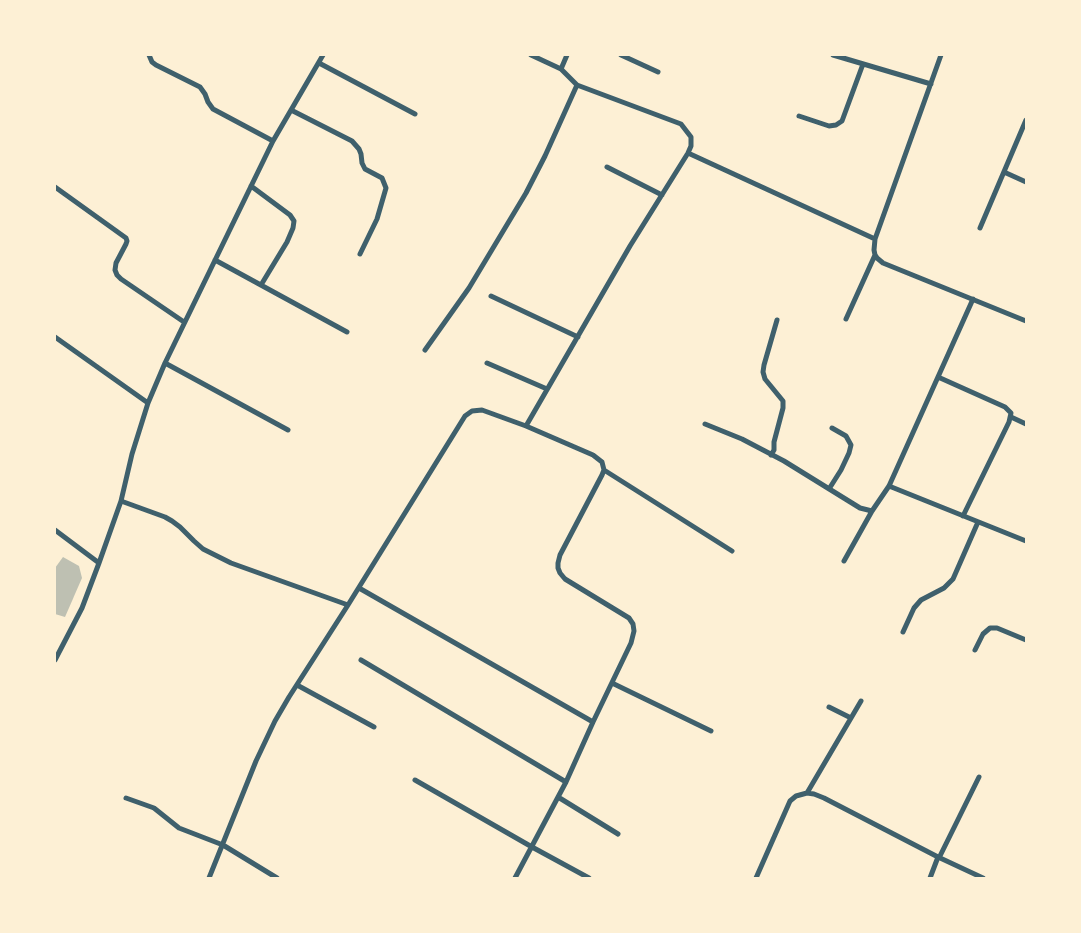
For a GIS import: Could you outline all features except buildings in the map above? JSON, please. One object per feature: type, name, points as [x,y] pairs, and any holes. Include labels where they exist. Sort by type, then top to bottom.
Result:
[{"type":"street","points":[[149,55],[152,62],[200,87],[213,110],[273,141]]},
{"type":"street","points":[[55,660],[82,608],[99,563],[121,501],[132,454],[148,403],[165,363],[273,141],[323,55]]},
{"type":"street","points":[[526,426],[630,246],[691,146],[691,137],[682,124],[577,85],[561,70],[531,55]]},
{"type":"street","points":[[561,70],[567,55]]},
{"type":"street","points":[[621,55],[658,72]]},
{"type":"street","points":[[834,55],[931,84]]},
{"type":"street","points":[[941,55],[875,239],[874,250],[877,258],[883,263],[1026,321]]},
{"type":"street","points":[[319,63],[415,114]]},
{"type":"street","points":[[799,116],[829,126],[836,125],[842,121],[863,64]]},
{"type":"street","points":[[425,350],[469,288],[526,193],[577,85]]},
{"type":"street","points":[[291,110],[352,141],[359,149],[365,168],[382,178],[386,188],[377,219],[360,254]]},
{"type":"street","points":[[980,228],[1026,120]]},
{"type":"street","points":[[688,153],[875,239]]},
{"type":"street","points":[[607,167],[662,195]]},
{"type":"street","points":[[1004,172],[1026,182]]},
{"type":"street","points":[[251,186],[290,215],[294,221],[287,242],[261,285]]},
{"type":"street","points":[[55,187],[126,238],[126,244],[116,263],[115,270],[117,275],[184,322]]},
{"type":"street","points":[[846,319],[876,255]]},
{"type":"street","points":[[215,260],[347,332]]},
{"type":"street","points":[[491,296],[578,337]]},
{"type":"street","points":[[844,561],[872,511],[889,486],[973,299]]},
{"type":"street","points":[[771,455],[774,450],[774,442],[783,408],[782,401],[765,379],[763,372],[777,320]]},
{"type":"street","points":[[55,337],[148,403]]},
{"type":"street","points":[[165,363],[288,430]]},
{"type":"street","points":[[487,363],[547,389]]},
{"type":"street","points":[[938,377],[1005,407],[1011,413],[1011,417],[963,516]]},
{"type":"street","points":[[209,878],[275,721],[465,416],[472,411],[482,410],[593,454],[602,462],[604,470],[560,555],[558,563],[560,573],[565,579],[629,618],[633,624],[634,631],[566,782],[515,878]]},
{"type":"street","points":[[1011,417],[1026,424]]},
{"type":"street","points":[[705,424],[742,439],[784,461],[860,508],[872,511]]},
{"type":"street","points":[[829,489],[841,470],[851,444],[846,436],[832,428]]},
{"type":"street","points":[[604,470],[732,551]]},
{"type":"street","points":[[889,486],[1026,541]]},
{"type":"street","points":[[121,501],[165,517],[180,527],[203,549],[231,563],[348,605]]},
{"type":"street","points":[[903,632],[914,608],[921,600],[944,588],[953,579],[978,522]]},
{"type":"street","points":[[55,530],[99,563]]},
{"type":"street","points":[[359,588],[592,722]]},
{"type":"street","points":[[975,650],[983,634],[990,628],[997,628],[1026,640]]},
{"type":"street","points":[[362,660],[566,782]]},
{"type":"street","points":[[612,683],[711,731]]},
{"type":"street","points":[[296,685],[374,727]]},
{"type":"street","points":[[807,793],[860,702]]},
{"type":"street","points":[[829,707],[851,718]]},
{"type":"street","points":[[930,878],[938,857],[979,777]]},
{"type":"street","points":[[415,780],[589,878]]},
{"type":"street","points":[[756,878],[790,801],[796,796],[807,793],[824,798],[983,878]]},
{"type":"street","points":[[558,797],[618,834]]},
{"type":"street","points":[[126,798],[154,808],[182,830],[223,846],[277,878]]}]
